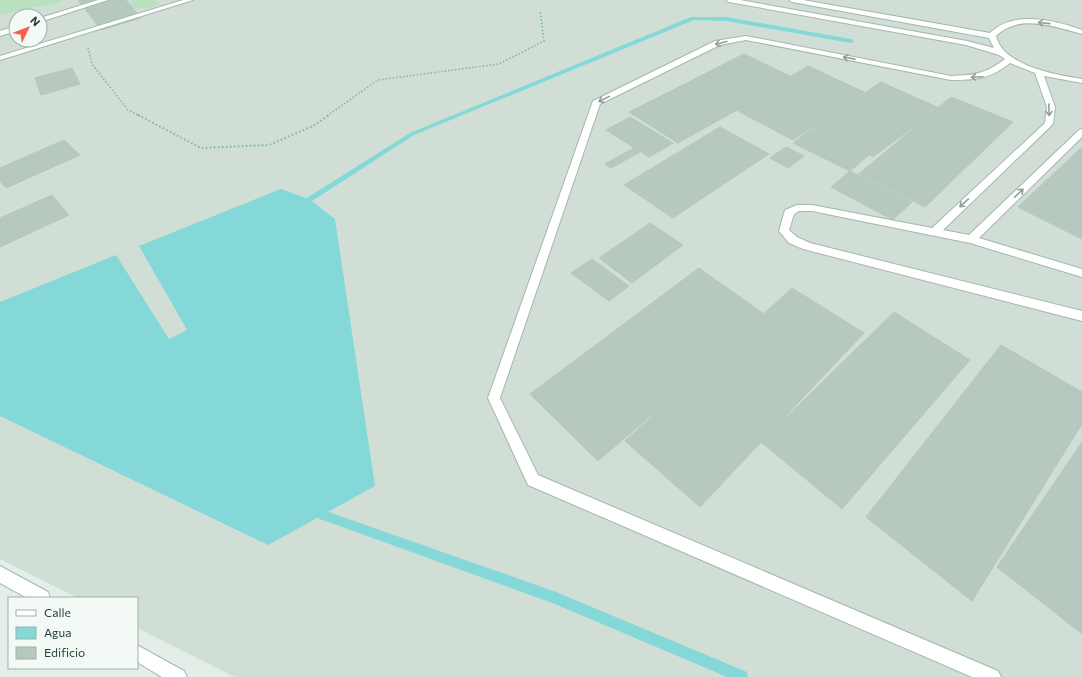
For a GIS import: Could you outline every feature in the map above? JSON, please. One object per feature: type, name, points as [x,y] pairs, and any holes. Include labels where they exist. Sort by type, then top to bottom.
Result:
[{"type":"lane","points":[[48,16],[105,0]]},
{"type":"lane","points":[[0,58],[190,0]]},
{"type":"lane","points":[[729,0],[967,43],[1006,56],[1039,73],[1082,81]]},
{"type":"lane","points":[[792,0],[992,36]]},
{"type":"lane","points":[[992,36],[1001,26],[1013,23],[1028,22],[1055,24],[1082,32]]},
{"type":"lane","points":[[992,36],[995,46],[1006,56]]},
{"type":"lane","points":[[992,677],[533,480],[494,398],[596,102],[718,43],[746,38],[951,78],[985,77],[996,71],[1006,56]]},
{"type":"lane","points":[[935,231],[1049,124],[1051,107],[1039,73]]},
{"type":"lane","points":[[971,239],[1082,132]]},
{"type":"lane","points":[[1082,273],[971,239],[812,208],[797,208],[789,212],[784,231],[793,240],[807,246],[1082,316]]},
{"type":"lane","points":[[0,574],[40,597]]},
{"type":"lane","points":[[138,654],[178,677]]},
{"type":"path","points":[[84,32],[92,64],[128,110],[201,148],[269,145],[315,125],[378,80],[440,73],[498,64],[544,41],[540,10]]},
{"type":"shaded area","points":[[0,0],[1082,0],[1082,677],[235,677],[138,628],[138,597],[76,597],[0,559]]},
{"type":"green space","points":[[0,0],[64,0],[56,4],[27,8],[8,8],[8,13],[0,15]]},
{"type":"green space","points":[[132,0],[156,0],[155,1],[160,4],[148,9],[133,8]]},
{"type":"water","points":[[281,189],[309,199],[335,219],[375,486],[268,545],[0,416],[0,302],[116,255],[169,339],[187,330],[139,246]]},
{"type":"building","points":[[78,0],[126,0],[141,18],[101,30]]},
{"type":"building","points":[[744,54],[794,78],[678,143],[629,112]]},
{"type":"building","points":[[808,66],[864,92],[793,140],[736,110]]},
{"type":"building","points":[[72,68],[80,84],[41,95],[35,78]]},
{"type":"building","points":[[881,82],[939,108],[873,157],[814,127]]},
{"type":"building","points":[[951,97],[1013,122],[925,207],[859,174]]},
{"type":"building","points":[[630,117],[673,143],[649,157],[606,130]]},
{"type":"building","points":[[720,127],[769,154],[673,218],[624,185]]},
{"type":"building","points":[[813,128],[869,155],[850,171],[793,143]]},
{"type":"building","points":[[64,140],[80,155],[6,188],[0,181],[0,168]]},
{"type":"building","points":[[786,147],[804,156],[788,168],[770,158]]},
{"type":"building","points":[[1082,147],[1082,239],[1018,207]]},
{"type":"building","points":[[634,148],[640,152],[611,168],[605,164]]},
{"type":"building","points":[[850,171],[912,202],[893,220],[831,187]]},
{"type":"building","points":[[52,195],[69,215],[0,247],[0,218]]},
{"type":"building","points":[[650,223],[683,245],[632,283],[599,258]]},
{"type":"building","points":[[592,259],[629,286],[609,301],[571,273]]},
{"type":"building","points":[[699,268],[767,316],[598,461],[530,394]]},
{"type":"building","points":[[792,288],[864,333],[700,507],[625,441]]},
{"type":"building","points":[[894,312],[970,360],[842,509],[761,442]]},
{"type":"building","points":[[1001,345],[1082,392],[1082,424],[972,601],[866,517]]},
{"type":"building","points":[[1082,442],[1082,634],[997,567]]},
{"type":"waterway","points":[[309,199],[412,134],[693,18],[726,19],[851,41]]},
{"type":"waterway","points":[[323,515],[556,598],[742,677]]}]
